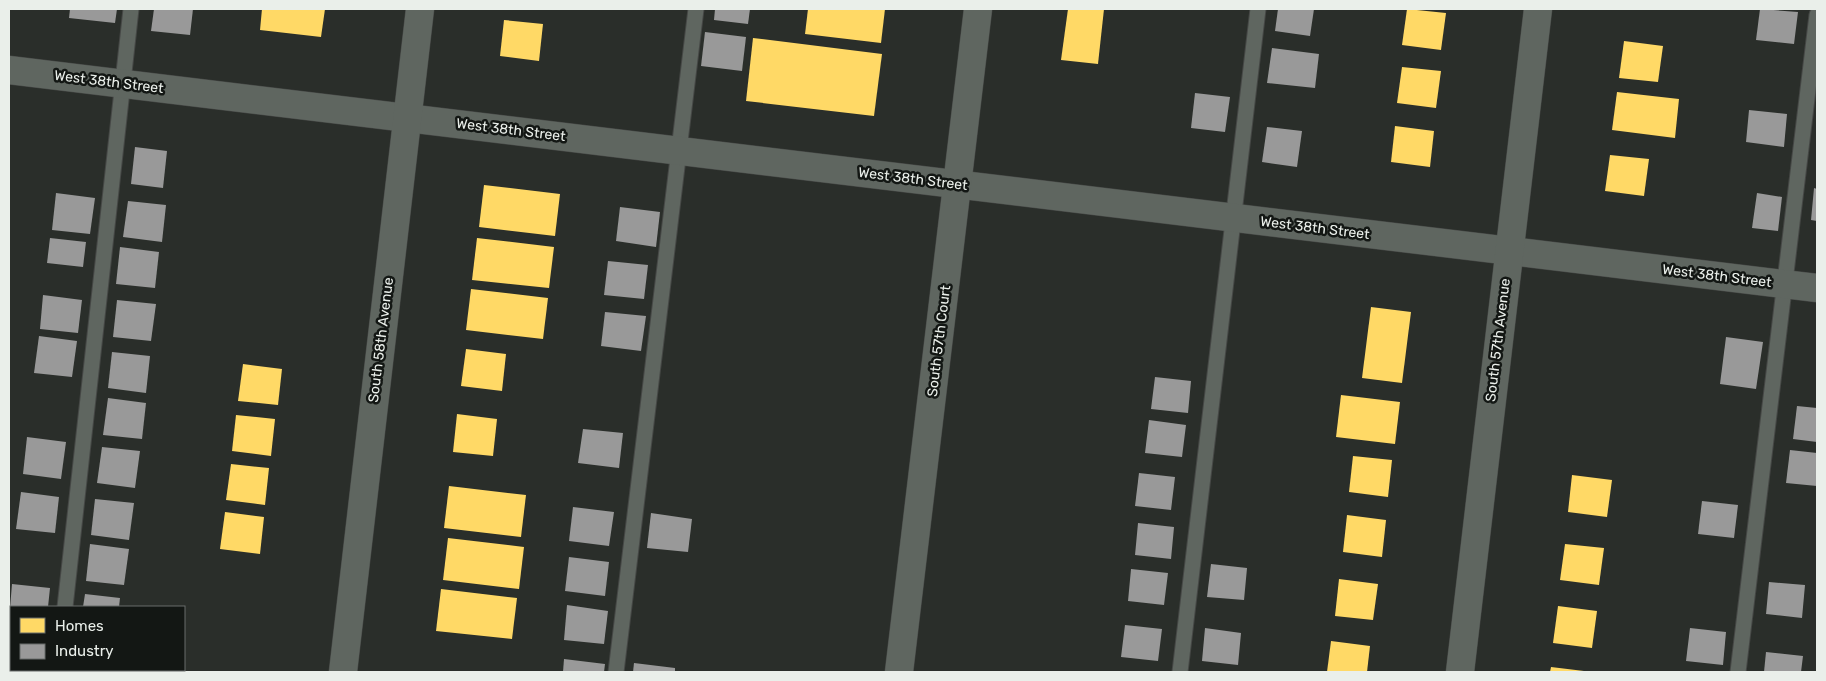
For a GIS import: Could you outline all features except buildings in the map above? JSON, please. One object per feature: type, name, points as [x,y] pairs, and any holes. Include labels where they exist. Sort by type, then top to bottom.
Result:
[{"type":"street","name":"South 58th Avenue","points":[[342,672],[420,9]]},
{"type":"street","name":"South 57th Court","points":[[899,672],[978,9]]},
{"type":"street","name":"South 57th Avenue","points":[[1460,672],[1508,251],[1538,9]]},
{"type":"street","name":"West 38th Street","points":[[9,70],[1817,288]]},
{"type":"lane","points":[[65,606],[132,9]]},
{"type":"lane","points":[[616,672],[696,9]]},
{"type":"lane","points":[[1180,672],[1258,9]]},
{"type":"lane","points":[[1738,672],[1817,15]]}]
